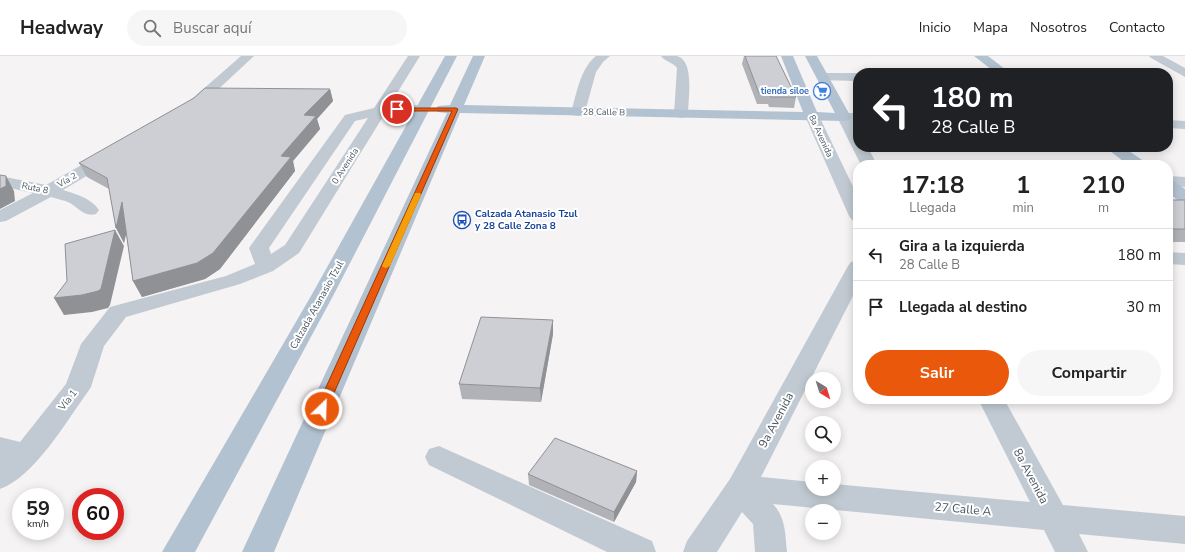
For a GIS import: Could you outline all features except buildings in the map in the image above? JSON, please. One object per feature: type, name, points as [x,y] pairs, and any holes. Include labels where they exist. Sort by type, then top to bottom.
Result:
[{"type":"main road","name":"Calzada Atanasio Tzul","points":[[178,552],[322,296],[451,56]]},
{"type":"main road","points":[[258,552],[479,56]]},
{"type":"main road","name":"8a Avenida","points":[[787,56],[812,116]]},
{"type":"main road","points":[[811,56],[851,117]]},
{"type":"main road","points":[[980,56],[997,68]]},
{"type":"main road","name":"28 Calle B","points":[[422,109],[851,117]]},
{"type":"main road","points":[[1120,152],[1132,160]]},
{"type":"main road","points":[[1173,189],[1185,197]]},
{"type":"street","points":[[180,114],[194,106],[248,56]]},
{"type":"street","name":"0 Avenida","points":[[118,312],[233,280],[266,267],[292,249],[414,56]]},
{"type":"street","points":[[578,112],[592,65],[599,58],[604,56]]},
{"type":"street","points":[[667,56],[678,61],[683,68],[681,114]]},
{"type":"street","points":[[1155,56],[1185,73]]},
{"type":"street","points":[[823,76],[853,77]]},
{"type":"street","name":"28 Calle B","points":[[266,267],[259,248],[350,118],[380,111],[422,109]]},
{"type":"street","name":"8a Avenida","points":[[812,116],[853,205]]},
{"type":"street","points":[[1173,124],[1185,125]]},
{"type":"street","name":"Vía 2","points":[[0,217],[49,191],[118,151]]},
{"type":"street","name":"Ruta 8","points":[[0,181],[49,191],[75,199],[90,210]]},
{"type":"street","points":[[1173,181],[1185,182]]},
{"type":"street","points":[[1173,258],[1185,259]]},
{"type":"street","name":"9a Avenida","points":[[698,552],[741,488],[853,275]]},
{"type":"street","name":"Vía 1","points":[[0,477],[13,451],[78,387],[93,344],[118,312]]},
{"type":"street","name":"8a Avenida","points":[[994,404],[1072,552]]},
{"type":"street","points":[[439,457],[640,552]]},
{"type":"street","points":[[741,488],[768,520],[771,552]]},
{"type":"street","name":"27 Calle A","points":[[741,488],[1185,530]]},
{"type":"slow traffic","points":[[386,266],[417,195]]},
{"type":"place","name":"tienda siloe","points":[[822,91]]},
{"type":"place","name":"Calzada Atanasio Tzul y 28 Calle Zona 8","points":[[462,220]]},
{"type":"route","points":[[322,409],[456,109],[397,109]]}]
